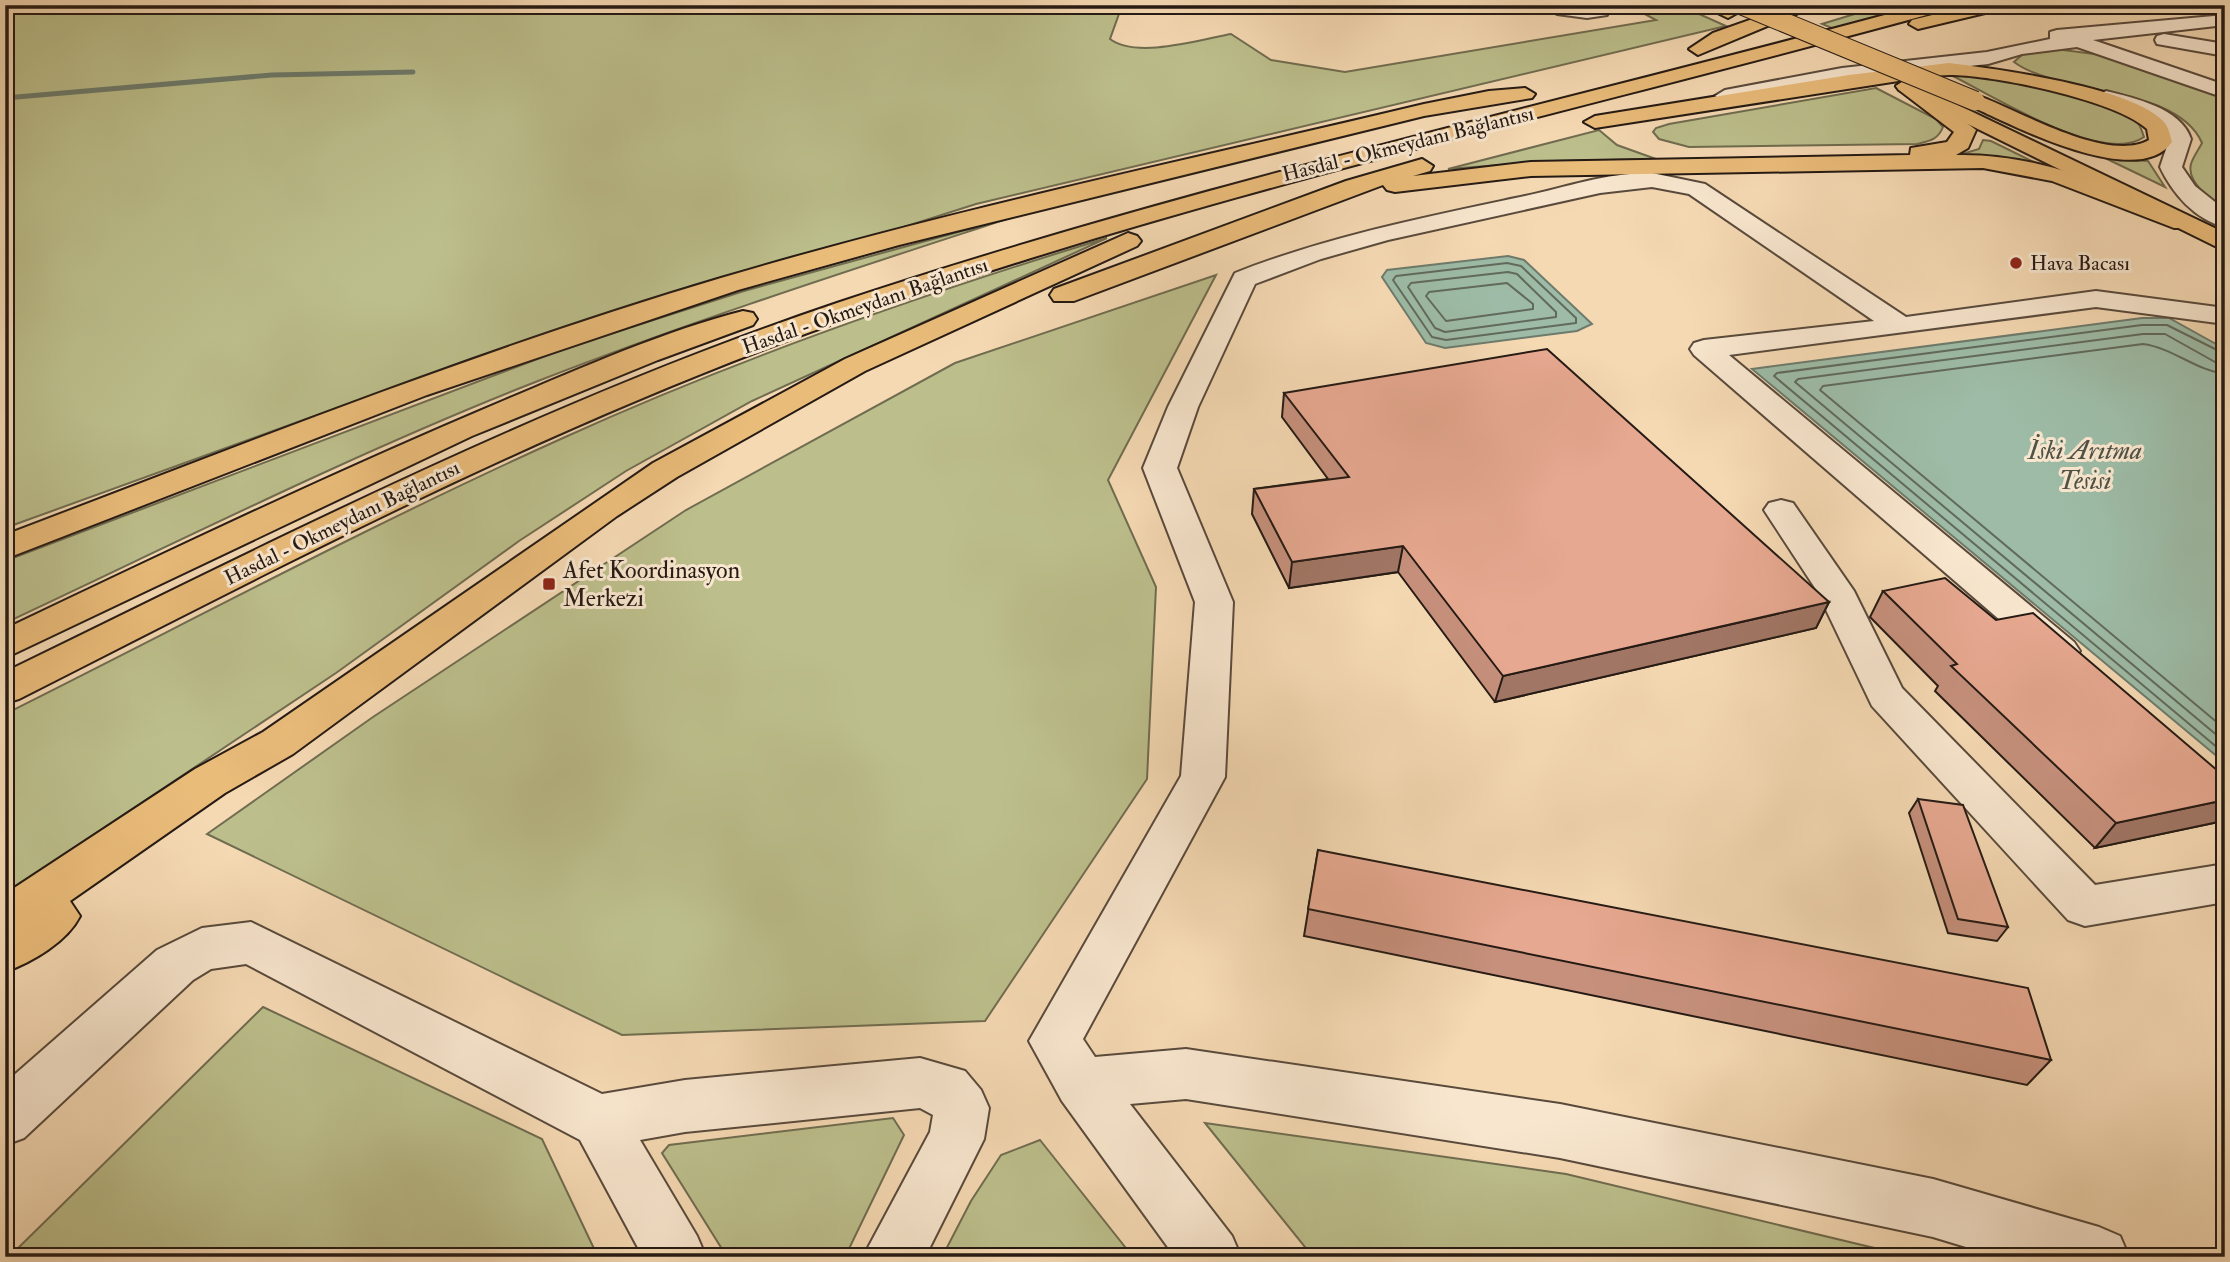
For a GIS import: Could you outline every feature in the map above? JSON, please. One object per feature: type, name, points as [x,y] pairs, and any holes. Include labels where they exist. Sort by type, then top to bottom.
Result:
[{"type":"main road","points":[[1570,128],[1617,116],[1656,112],[1935,69],[1973,63],[2122,106],[2148,118],[2157,127],[2161,142],[2151,150],[2141,152],[2090,148],[1975,101],[1735,9],[1710,5]]},
{"type":"main road","points":[[1772,52],[1943,5]]},
{"type":"main road","points":[[1772,52],[1810,49],[1996,5]]},
{"type":"main road","points":[[1735,9],[1906,86],[2225,243]]},
{"type":"main road","points":[[1689,51],[1815,10]]},
{"type":"main road","name":"Hasdal - Okmeydanı Bağlantısı","points":[[5,689],[447,471],[563,418],[650,382],[842,311],[1133,218],[1772,52]]},
{"type":"main road","points":[[1656,112],[1625,123],[1622,130],[1635,141],[1676,154],[1733,157],[1932,153],[1950,150],[1962,142],[1965,130],[1961,125],[1906,86]]},
{"type":"main road","name":"Hasdal - Okmeydanı Bağlantısı","points":[[5,548],[255,450],[560,338],[797,264],[1448,104],[1537,91],[1148,191],[866,277],[655,351],[492,415],[260,522],[5,645]]},
{"type":"main road","points":[[1975,101],[2225,227]]},
{"type":"main road","points":[[5,920],[210,781],[278,743],[605,509],[762,414],[855,366],[1143,235],[1283,188],[1438,145],[1499,121]]},
{"type":"main road","points":[[762,414],[955,334],[1268,221],[1381,177],[1471,153]]},
{"type":"main road","points":[[1268,221],[1393,186],[1492,171],[1983,161],[2035,167],[2183,223]]},
{"type":"main road","points":[[5,951],[155,848],[232,790],[278,743]]},
{"type":"lane","points":[[1559,5],[1563,10],[1587,13],[1601,11],[1599,5]]},
{"type":"lane","points":[[2217,21],[2110,32],[1962,52],[1955,56],[2139,108],[2170,125],[2179,136],[2171,167],[2179,184],[2199,204],[2225,219]]},
{"type":"lane","points":[[2217,21],[2208,32],[2225,44]]},
{"type":"lane","points":[[2110,32],[2225,50]]},
{"type":"lane","points":[[1973,63],[2071,38],[2225,92]]},
{"type":"lane","points":[[1211,1257],[1081,1083],[1055,1041],[1203,777],[1214,602],[1160,468],[1183,407],[1244,279],[1297,256],[1402,229],[1606,186],[1643,180],[1672,181],[1697,189],[1901,326]]},
{"type":"lane","points":[[2082,670],[1950,554],[1704,349],[1901,326],[2096,299],[2225,316]]},
{"type":"lane","points":[[1781,510],[1835,591],[1886,696],[2085,905],[2225,883]]},
{"type":"lane","points":[[5,1119],[175,965],[202,949],[251,943],[599,1121],[676,1257]]},
{"type":"lane","points":[[1081,1083],[1186,1074],[1560,1131],[1933,1209],[2099,1257]]},
{"type":"lane","points":[[599,1121],[685,1106],[874,1086],[920,1083],[946,1089],[962,1108],[956,1139],[893,1257]]},
{"type":"green space","points":[[5,5],[1139,5],[1119,14],[1110,39],[1121,45],[1151,48],[1231,34],[1271,60],[1345,72],[1656,20],[1628,5],[1679,5],[1726,26],[976,204],[342,406],[5,528]]},
{"type":"green space","points":[[1884,5],[1922,5],[1834,29],[1822,24]]},
{"type":"green space","points":[[2048,48],[2102,55],[2225,98],[2225,209],[2201,190],[2192,177],[2191,164],[2202,143],[2189,124],[2169,111],[2144,101],[2059,81],[2034,73],[2014,62],[2023,54]]},
{"type":"green space","points":[[1951,75],[2021,83],[2102,103],[2137,122],[2144,137],[2126,144],[2076,136],[2048,125]]},
{"type":"green space","points":[[1876,88],[1936,119],[1943,127],[1939,135],[1917,144],[1689,147],[1659,139],[1653,132],[1656,128],[1669,124]]},
{"type":"green space","points":[[1599,130],[1617,145],[1656,159],[1554,161],[1448,169]]},
{"type":"green space","points":[[1983,140],[1991,141],[2034,162],[1959,155],[1979,149]]},
{"type":"green space","points":[[2105,158],[2148,161],[2165,187]]},
{"type":"green space","points":[[1013,217],[715,316],[470,408],[336,467],[5,623],[5,561],[569,347],[744,291]]},
{"type":"green space","points":[[1107,238],[752,401],[626,471],[519,541],[336,673],[5,894],[5,714],[422,504],[629,409],[832,329]]},
{"type":"green space","points":[[1216,275],[1108,480],[1156,587],[1147,779],[985,1021],[622,1035],[207,834],[373,717],[686,510],[955,363]]},
{"type":"green space","points":[[263,1007],[542,1139],[598,1257],[9,1257]]},
{"type":"green space","points":[[893,1118],[904,1135],[845,1257],[727,1257],[662,1153],[669,1145]]},
{"type":"green space","points":[[1205,1123],[1566,1174],[1912,1257],[1313,1257]]},
{"type":"green space","points":[[1040,1140],[1133,1257],[942,1257],[971,1201],[1001,1155]]},
{"type":"water","points":[[1508,256],[1524,260],[1592,324],[1577,331],[1445,348],[1426,343],[1382,277],[1387,270]]},
{"type":"water","name":"İski Arıtma Tesisi","points":[[2142,318],[2169,318],[2225,349],[2225,763],[1752,369]]},
{"type":"building","points":[[1547,349],[1829,602],[1503,676],[1403,546],[1292,562],[1254,489],[1349,477],[1284,393]]},
{"type":"building","points":[[1945,578],[1996,620],[2033,613],[2225,777],[2225,800],[2116,823],[1951,666],[1957,664],[1883,591]]},
{"type":"building","points":[[1918,799],[1963,805],[2008,927],[1958,919]]},
{"type":"building","points":[[1318,850],[2028,988],[2051,1060],[1308,909]]},
{"type":"waterway","points":[[5,98],[272,75],[413,72]]},
{"type":"place","name":"Hava Bacası","points":[[2016,263]]},
{"type":"place","name":"Afet Koordinasyon Merkezi","points":[[549,584]]}]
